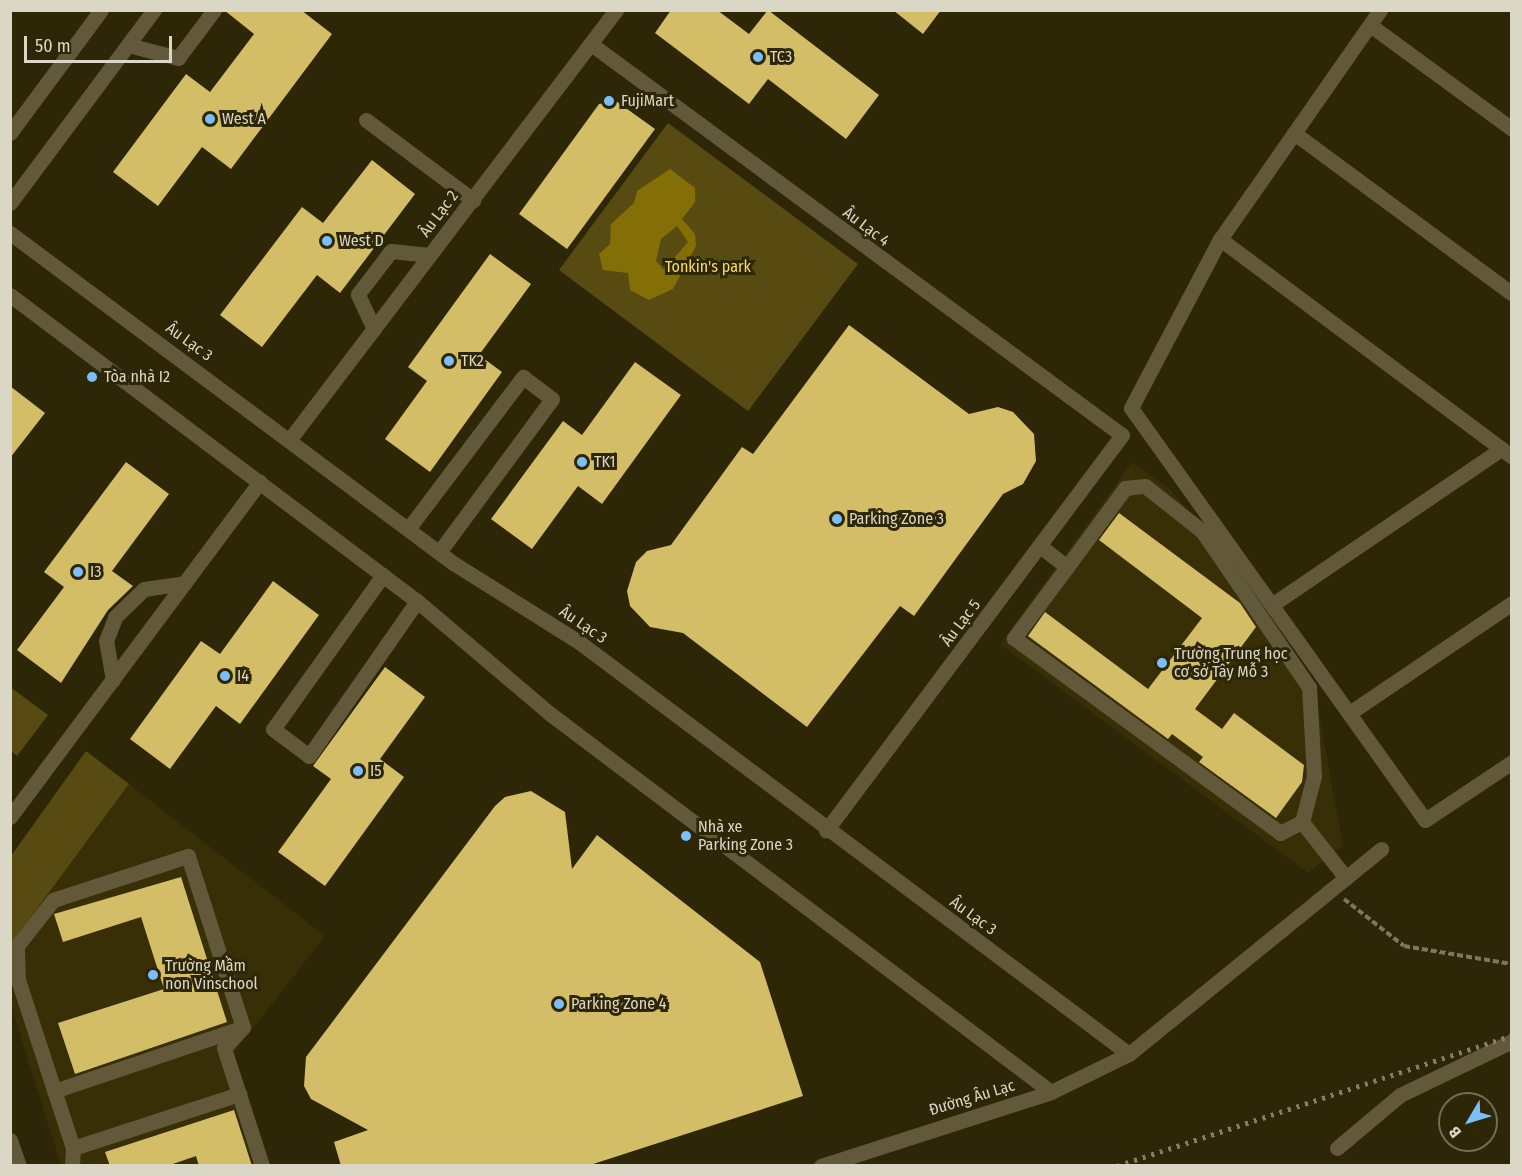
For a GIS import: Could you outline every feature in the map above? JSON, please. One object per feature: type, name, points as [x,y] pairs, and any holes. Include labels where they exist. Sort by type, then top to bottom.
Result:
[{"type":"street","points":[[10,133],[101,10]]},
{"type":"street","points":[[10,203],[154,10]]},
{"type":"street","points":[[128,45],[178,57],[214,10]]},
{"type":"street","name":"Âu Lạc 2","points":[[290,439],[616,10]]},
{"type":"street","points":[[1380,10],[1220,239],[1131,408],[1351,712],[1425,820],[1512,762]]},
{"type":"street","points":[[1370,25],[1512,129]]},
{"type":"street","name":"Âu Lạc 4","points":[[591,44],[1122,435]]},
{"type":"street","points":[[366,120],[473,200]]},
{"type":"street","points":[[1294,133],[1512,294]]},
{"type":"street","name":"Âu Lạc 3","points":[[10,233],[439,552],[579,642],[826,830],[1129,1054]]},
{"type":"street","points":[[1220,239],[1506,453],[1273,604]]},
{"type":"street","points":[[374,329],[358,294],[377,268],[391,251],[430,255]]},
{"type":"street","points":[[10,295],[417,601],[531,699],[1051,1092]]},
{"type":"street","points":[[408,529],[523,377],[552,399],[439,552]]},
{"type":"street","name":"Âu Lạc 5","points":[[826,830],[1122,435]]},
{"type":"street","points":[[10,816],[260,482]]},
{"type":"street","points":[[1144,486],[1203,531],[1309,687],[1314,776],[1302,822],[1280,834],[1014,638],[1125,488],[1144,486]]},
{"type":"street","points":[[1040,546],[1067,567]]},
{"type":"street","points":[[383,575],[273,729],[309,756],[417,601]]},
{"type":"street","points":[[112,680],[106,641],[115,617],[144,589],[185,583]]},
{"type":"street","points":[[1351,712],[1512,603]]},
{"type":"street","points":[[1302,822],[1346,878]]},
{"type":"street","name":"Đường Âu Lạc","points":[[821,1166],[1051,1092],[1129,1054],[1334,895],[1346,878],[1381,849]]},
{"type":"street","points":[[72,1166],[72,1148],[54,1091],[17,997],[17,946],[53,900],[188,856],[243,1027]]},
{"type":"street","points":[[54,1091],[243,1027]]},
{"type":"street","points":[[243,1027],[224,1048],[262,1166]]},
{"type":"street","points":[[1337,1148],[1400,1095],[1512,1041]]},
{"type":"street","points":[[72,1148],[239,1094]]},
{"type":"street","points":[[10,1140],[19,1166]]},
{"type":"path","points":[[1334,895],[1404,946],[1512,964]]},
{"type":"shaded area","points":[[670,169],[695,188],[695,202],[682,219],[695,234],[696,246],[673,289],[649,300],[630,290],[628,273],[603,270],[599,254],[610,244],[611,224],[634,203],[637,191]],"holes":[[[677,226],[688,242],[664,270],[656,261],[661,239]]]},
{"type":"shaded area","name":"Trường Trung học cơ sở Tây Mỗ 3","points":[[1132,462],[1170,489],[1203,529],[1313,682],[1343,845],[1308,873],[1000,644]]},
{"type":"shaded area","name":"Trường Mầm non Vinschool","points":[[129,784],[325,936],[233,1054],[271,1165],[61,1165],[11,1006],[11,944]]},
{"type":"green space","name":"Tonkin's park","points":[[668,123],[858,264],[748,411],[559,270]]},
{"type":"green space","points":[[10,687],[48,715],[17,756],[11,751]]},
{"type":"green space","points":[[86,751],[129,784],[11,944],[11,856]]},
{"type":"building","name":"West A","points":[[224,10],[301,10],[332,34],[231,169],[202,147],[158,206],[113,172],[186,74],[210,92],[254,34]]},
{"type":"building","name":"TC3","points":[[671,10],[717,10],[749,34],[768,10],[879,95],[846,139],[768,79],[749,104],[655,33]]},
{"type":"building","points":[[893,10],[941,10],[923,34]]},
{"type":"building","points":[[616,101],[655,129],[567,249],[519,214],[599,104]]},
{"type":"building","name":"West D","points":[[372,160],[415,194],[340,293],[317,275],[262,347],[220,315],[302,207],[323,223]]},
{"type":"building","name":"TK2","points":[[490,254],[531,284],[479,355],[502,372],[430,472],[385,439],[427,381],[408,367]]},
{"type":"building","name":"Parking Zone 3","points":[[849,325],[969,414],[998,407],[1013,412],[1034,434],[1036,461],[1023,484],[1003,494],[914,616],[900,606],[807,727],[683,633],[650,627],[630,606],[627,591],[636,562],[647,551],[671,545],[742,447],[753,454]]},
{"type":"building","name":"TK1","points":[[635,362],[681,395],[602,504],[578,486],[532,549],[491,519],[563,421],[582,435]]},
{"type":"building","points":[[10,386],[45,413],[10,458]]},
{"type":"building","name":"I3","points":[[126,462],[169,494],[112,571],[133,586],[108,610],[61,683],[17,650],[64,587],[44,572]]},
{"type":"building","points":[[1119,513],[1240,603],[1256,627],[1195,709],[1222,729],[1234,713],[1304,765],[1302,782],[1276,818],[1199,762],[1203,757],[1172,734],[1168,739],[1028,636],[1045,612],[1148,689],[1202,618],[1099,540]]},
{"type":"building","name":"I4","points":[[273,581],[319,615],[240,724],[216,706],[170,769],[130,739],[201,641],[220,654]]},
{"type":"building","name":"I5","points":[[385,667],[425,697],[380,759],[404,777],[325,886],[278,852],[331,779],[313,766]]},
{"type":"building","name":"Parking Zone 4","points":[[531,791],[565,812],[572,869],[597,835],[760,962],[803,1096],[587,1166],[341,1166],[334,1142],[368,1130],[311,1099],[304,1086],[306,1057],[495,806],[505,797]]},
{"type":"building","points":[[181,877],[227,1022],[75,1074],[58,1023],[164,989],[141,917],[63,942],[54,914]]},
{"type":"building","points":[[234,1110],[252,1166],[199,1166],[196,1156],[167,1166],[110,1166],[105,1152]]},
{"type":"railway","points":[[1117,1166],[1512,1035]]},
{"type":"place","name":"TC3","points":[[758,57]]},
{"type":"place","name":"FujiMart","points":[[609,101]]},
{"type":"place","name":"West A","points":[[210,119]]},
{"type":"place","name":"West D","points":[[327,241]]},
{"type":"place","name":"TK2","points":[[449,361]]},
{"type":"place","name":"Tòa nhà I2","points":[[92,377]]},
{"type":"place","name":"TK1","points":[[582,462]]},
{"type":"place","name":"Parking Zone 3","points":[[837,519]]},
{"type":"place","name":"I3","points":[[78,572]]},
{"type":"place","name":"Trường Trung học cơ sở Tây Mỗ 3","points":[[1162,663]]},
{"type":"place","name":"I4","points":[[225,676]]},
{"type":"place","name":"I5","points":[[358,771]]},
{"type":"place","name":"Nhà xe Parking Zone 3","points":[[686,836]]},
{"type":"place","name":"Trường Mầm non Vinschool","points":[[153,975]]},
{"type":"place","name":"Parking Zone 4","points":[[559,1004]]}]
